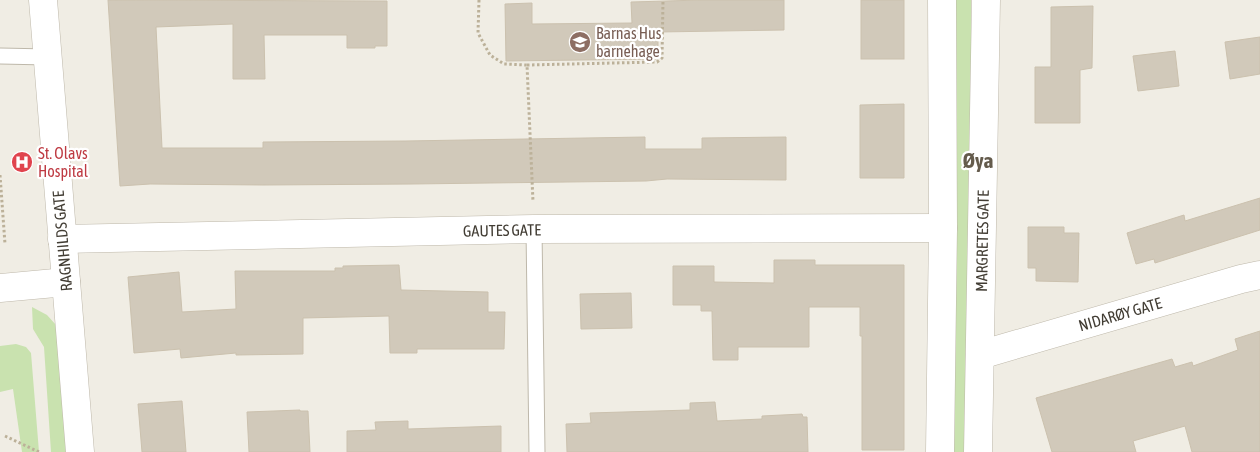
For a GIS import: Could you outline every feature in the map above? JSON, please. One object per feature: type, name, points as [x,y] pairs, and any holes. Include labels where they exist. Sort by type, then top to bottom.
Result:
[{"type":"street","name":"RAGNHILDS GATE","points":[[43,0],[80,452]]},
{"type":"street","points":[[940,452],[943,228],[942,0]]},
{"type":"street","name":"MARGRETES GATE","points":[[978,452],[986,0]]},
{"type":"street","name":"GAUTES GATE","points":[[62,239],[534,229],[943,228]]},
{"type":"street","name":"NIDARØY GATE","points":[[980,355],[1260,275]]},
{"type":"street","points":[[0,288],[66,282]]},
{"type":"lane","points":[[0,56],[48,57]]},
{"type":"lane","points":[[534,229],[537,452]]},
{"type":"path","points":[[479,0],[478,32],[490,55],[504,64],[527,65],[657,62],[662,58],[662,0]]},
{"type":"path","points":[[527,65],[534,229]]},
{"type":"path","points":[[0,175],[5,244]]},
{"type":"path","points":[[5,436],[39,452]]},
{"type":"green space","points":[[952,0],[971,0],[973,318],[972,336],[966,360],[964,452],[951,452]]},
{"type":"green space","points":[[32,307],[47,315],[56,325],[66,452],[51,452],[44,347],[33,329]]},
{"type":"green space","points":[[16,344],[26,347],[31,353],[39,452],[22,452],[13,389],[0,392],[0,346]]},
{"type":"building","points":[[108,0],[387,1],[387,46],[347,48],[347,35],[264,35],[265,79],[233,79],[233,24],[156,27],[162,148],[263,148],[263,142],[645,137],[645,149],[702,149],[702,138],[786,137],[786,180],[667,179],[646,181],[412,184],[150,184],[120,186]]},
{"type":"building","points":[[784,0],[784,30],[658,32],[658,59],[506,61],[505,4],[532,3],[532,24],[632,23],[631,2]]},
{"type":"building","points":[[861,0],[904,0],[904,59],[861,59]]},
{"type":"building","points":[[1093,6],[1092,68],[1080,70],[1080,123],[1035,123],[1035,67],[1051,67],[1051,7]]},
{"type":"building","points":[[1260,37],[1260,74],[1230,79],[1225,42]]},
{"type":"building","points":[[1175,51],[1179,86],[1138,91],[1133,56]]},
{"type":"building","points":[[904,104],[904,178],[860,178],[860,105]]},
{"type":"building","points":[[1260,198],[1260,230],[1155,263],[1154,259],[1136,264],[1127,233],[1184,215],[1185,221]]},
{"type":"building","points":[[1028,227],[1064,227],[1064,233],[1079,233],[1078,282],[1036,281],[1036,268],[1028,268]]},
{"type":"building","points":[[774,260],[815,260],[815,265],[904,265],[904,450],[862,450],[862,336],[860,336],[860,307],[809,307],[809,347],[738,347],[738,360],[713,360],[712,311],[701,311],[701,305],[673,305],[673,266],[714,266],[714,282],[774,283]]},
{"type":"building","points":[[399,265],[401,290],[488,292],[488,312],[505,312],[504,349],[417,349],[417,353],[390,353],[389,316],[303,318],[303,354],[236,355],[236,353],[181,358],[180,349],[134,353],[128,277],[179,272],[182,312],[236,309],[235,271],[335,271],[335,268],[343,268],[343,266]]},
{"type":"building","points":[[631,293],[632,328],[581,329],[580,294]]},
{"type":"building","points":[[1260,331],[1260,452],[1192,452],[1185,426],[1133,441],[1136,452],[1052,452],[1036,398],[1172,359],[1175,367],[1192,362],[1193,366],[1238,350],[1235,339]]},
{"type":"building","points":[[182,401],[186,452],[142,452],[138,404]]},
{"type":"building","points":[[715,402],[717,421],[762,419],[762,416],[802,414],[803,417],[807,417],[808,452],[567,452],[566,424],[591,423],[590,413],[690,410],[690,403]]},
{"type":"building","points":[[308,411],[310,452],[249,452],[247,412]]},
{"type":"building","points":[[408,421],[408,429],[501,426],[501,452],[347,452],[347,431],[376,430],[375,422]]},
{"type":"place","name":"Barnas Hus barnehage","points":[[580,42]]},
{"type":"place","name":"St. Olavs Hospital","points":[[22,162]]},
{"type":"district","name":"Øya","points":[[978,160]]}]
